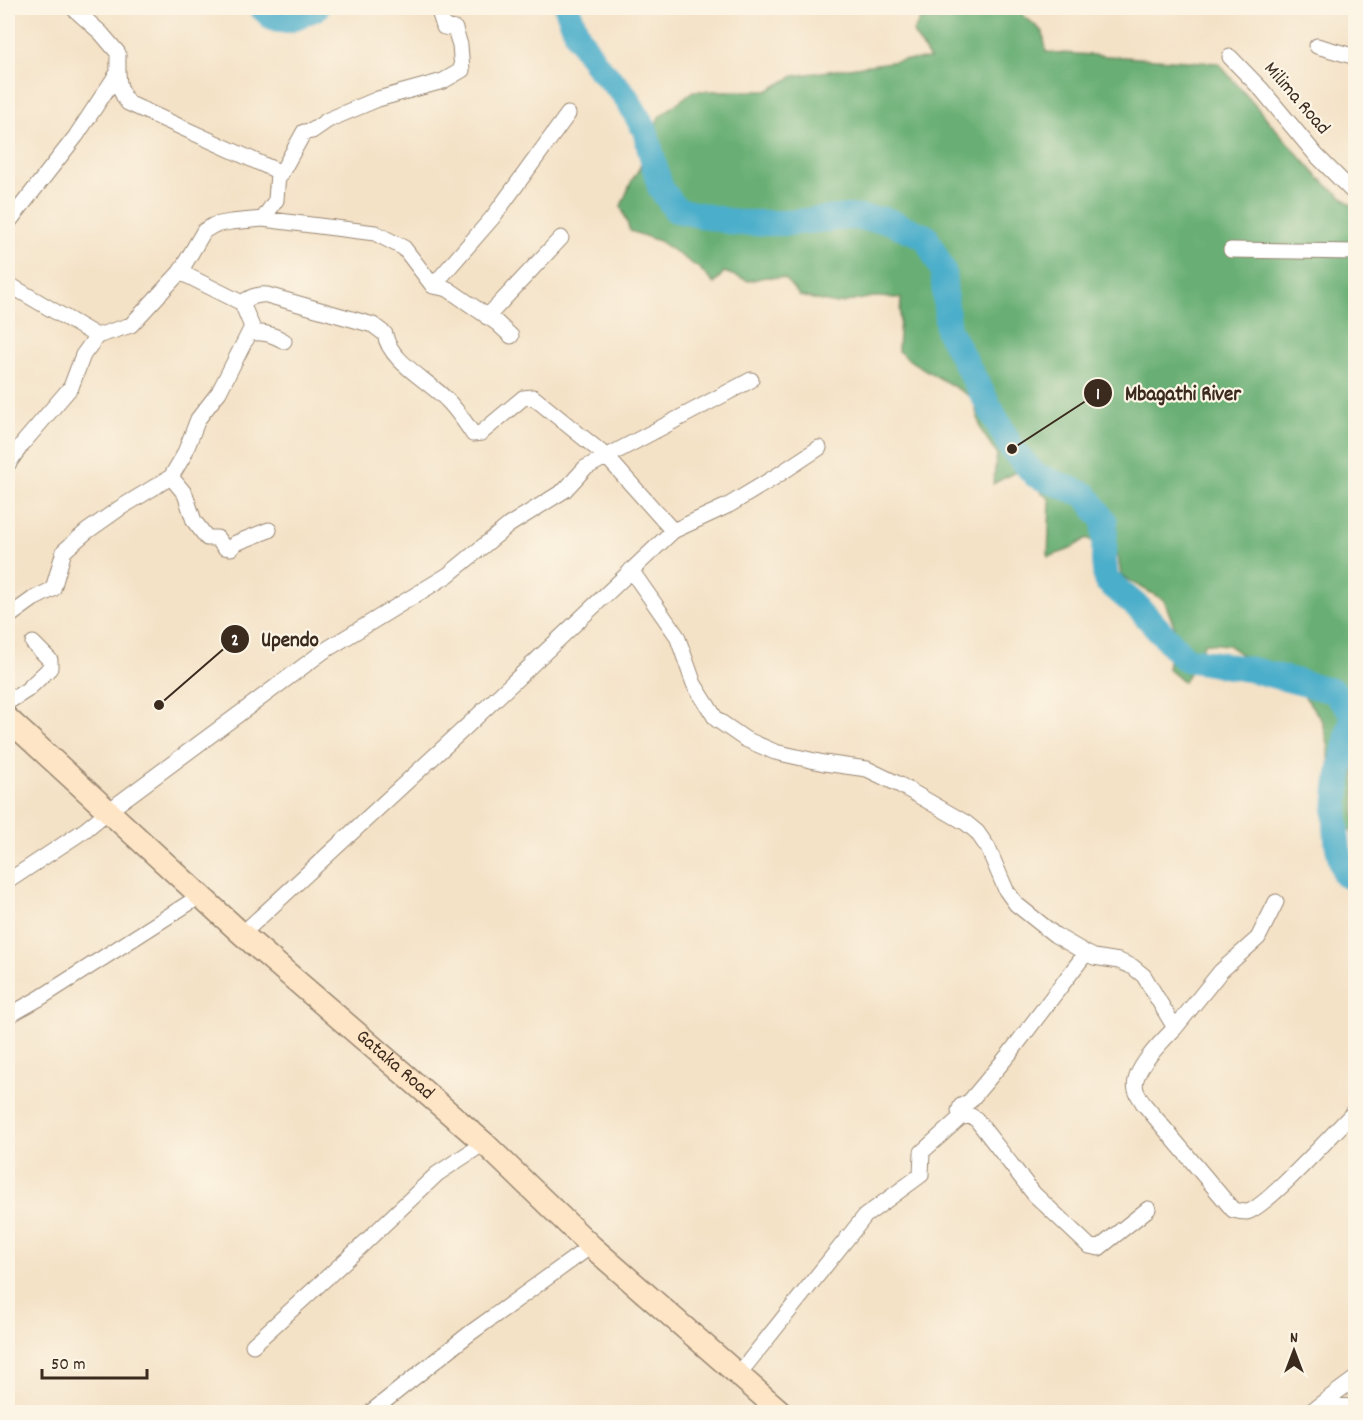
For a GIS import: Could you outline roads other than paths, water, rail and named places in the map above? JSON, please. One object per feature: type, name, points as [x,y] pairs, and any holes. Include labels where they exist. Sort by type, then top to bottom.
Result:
[{"type":"street","points":[[73,8],[101,33],[118,53],[117,74],[120,92],[128,103],[275,170],[279,177]]},
{"type":"street","points":[[263,219],[276,200],[279,177],[304,132],[378,99],[443,81],[462,70],[460,45],[455,29],[444,27],[438,8]]},
{"type":"street","points":[[1317,46],[1356,57]]},
{"type":"street","name":"Milima Road","points":[[1230,57],[1262,90],[1317,155],[1356,195]]},
{"type":"street","points":[[8,223],[76,136],[117,74]]},
{"type":"street","points":[[433,286],[493,217],[568,114]]},
{"type":"street","points":[[8,464],[71,387],[83,355],[97,336],[131,325],[180,272],[204,231],[213,225],[263,219],[375,233],[404,248],[433,286],[448,289],[512,336]]},
{"type":"street","points":[[487,317],[561,238]]},
{"type":"street","points":[[1231,250],[1356,252]]},
{"type":"street","points":[[8,617],[33,599],[53,589],[64,551],[112,514],[171,477],[198,419],[219,392],[252,327],[242,303],[180,272]]},
{"type":"street","points":[[8,284],[97,336]]},
{"type":"street","points":[[242,303],[259,294],[267,295],[373,325],[385,334],[386,344],[407,366],[449,402],[473,434],[481,433],[523,398],[533,397],[606,456],[673,531]]},
{"type":"street","points":[[234,362],[249,333],[270,334],[284,341]]},
{"type":"street","points":[[8,881],[85,830],[324,651],[448,575],[509,525],[566,490],[585,468],[751,380]]},
{"type":"street","points":[[242,934],[673,531],[729,505],[819,448]]},
{"type":"street","points":[[171,477],[185,494],[194,521],[207,537],[217,538],[224,547],[231,548],[236,543],[269,530]]},
{"type":"street","points":[[631,570],[677,636],[694,684],[716,719],[745,739],[775,752],[824,763],[867,769],[966,823],[977,832],[988,848],[1006,890],[1016,904],[1086,954],[1119,961],[1144,976],[1175,1028]]},
{"type":"street","points":[[8,702],[27,690],[50,668],[50,660],[33,643]]},
{"type":"street","name":"Gataka Road","points":[[8,719],[242,934],[484,1143],[591,1246],[781,1413]]},
{"type":"street","points":[[8,1016],[201,896]]},
{"type":"street","points":[[1276,902],[1258,938],[1221,971],[1155,1049],[1136,1077],[1135,1090],[1233,1210],[1246,1212],[1257,1207],[1276,1192],[1356,1110]]},
{"type":"street","points":[[961,1117],[959,1111],[961,1106],[970,1101],[1004,1061],[1086,954]]},
{"type":"street","points":[[738,1375],[866,1216],[921,1175],[922,1152],[961,1117],[971,1116],[976,1119],[1034,1194],[1089,1246],[1099,1248],[1148,1209]]},
{"type":"street","points":[[253,1345],[437,1174],[484,1143]]},
{"type":"street","points":[[371,1413],[469,1334],[591,1246]]},
{"type":"street","points":[[1316,1408],[1356,1378]]},
{"type":"street","points":[[1316,1408],[1356,1408]]},
{"type":"waterway","points":[[262,8],[273,18],[288,20],[316,8]]},
{"type":"waterway","points":[[567,8],[578,36],[597,66],[624,94],[645,130],[660,187],[676,210],[737,223],[787,223],[848,217],[886,220],[926,237],[943,271],[948,330],[1012,449],[1035,475],[1086,495],[1105,522],[1106,580],[1140,609],[1185,659],[1253,670],[1333,691],[1354,713],[1342,762],[1337,797],[1336,831],[1345,875],[1356,878]]},
{"type":"place","name":"Mbagathi River","points":[[1012,449]]},
{"type":"place","name":"Upendo","points":[[159,705]]}]
